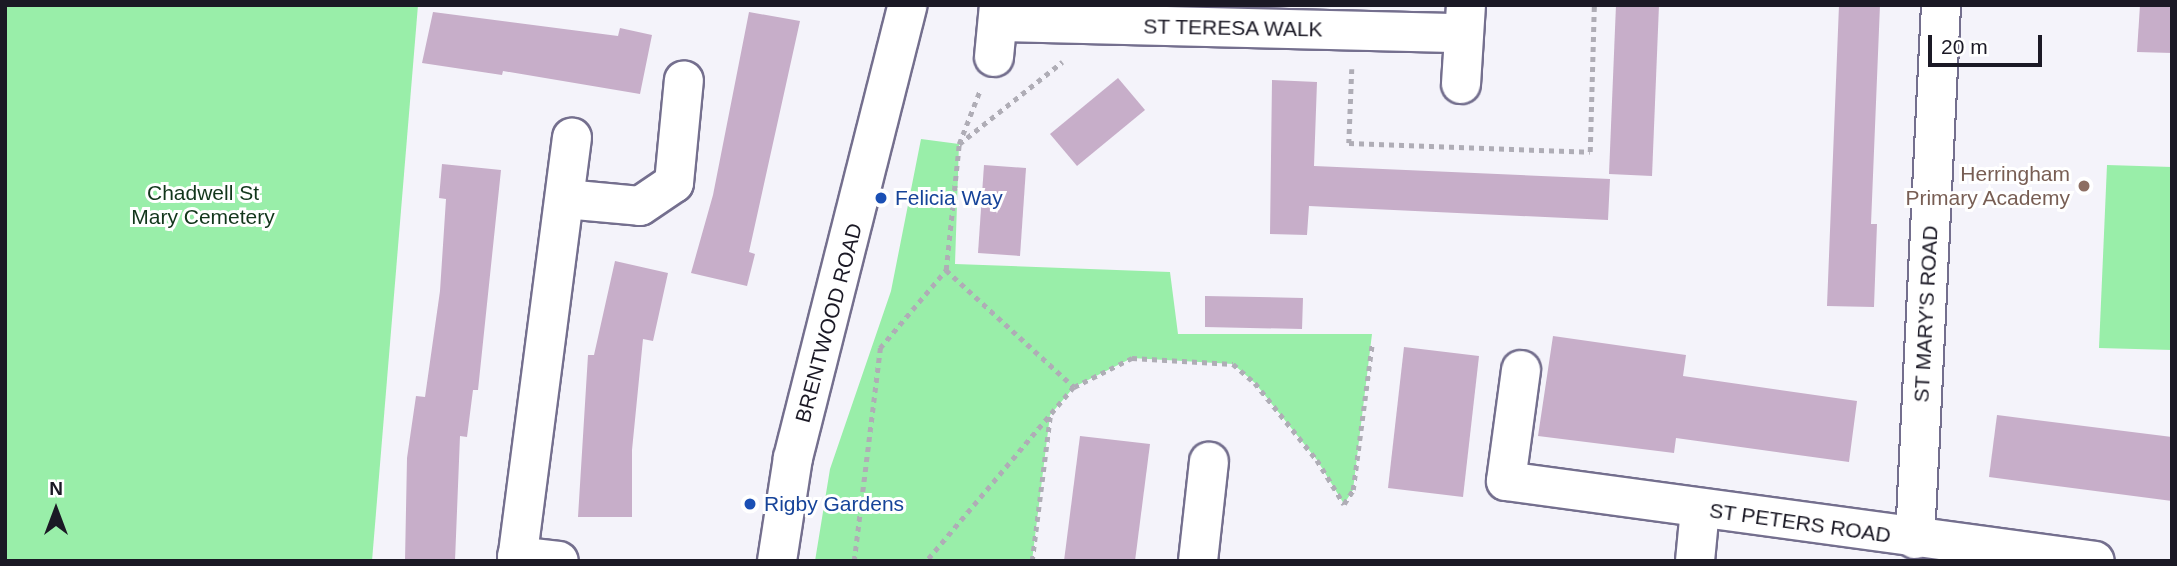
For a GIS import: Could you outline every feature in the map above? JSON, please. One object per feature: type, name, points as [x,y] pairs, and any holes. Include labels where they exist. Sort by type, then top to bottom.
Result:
[{"type":"street","name":"BRENTWOOD ROAD","points":[[777,561],[793,458],[908,5]]},
{"type":"street","name":"ST MARY'S ROAD","points":[[1915,539],[1941,5]]},
{"type":"street","name":"ST TERESA WALK","points":[[998,28],[1465,19],[1461,84]]},
{"type":"street","points":[[565,199],[640,206],[674,183],[684,80]]},
{"type":"street","points":[[559,561],[517,559],[572,138]]},
{"type":"street","name":"ST PETERS ROAD","points":[[1521,370],[1506,481],[1915,539],[2095,561]]},
{"type":"street","points":[[1198,561],[1209,462]]},
{"type":"street","points":[[1695,561],[1700,509]]},
{"type":"path","points":[[959,144],[1108,25]]},
{"type":"path","points":[[854,561],[880,348],[946,270],[959,144],[998,28]]},
{"type":"path","points":[[946,270],[1074,387]]},
{"type":"path","points":[[926,561],[1074,387],[1132,358],[1233,364],[1255,383],[1308,449],[1344,504],[1353,489],[1372,344]]},
{"type":"path","points":[[1032,561],[1050,415]]},
{"type":"green space","name":"Chadwell St Mary Cemetery","points":[[5,5],[418,5],[372,561],[5,561]]},
{"type":"green space","points":[[921,139],[959,144],[955,264],[1170,272],[1178,334],[1372,334],[1353,490],[1344,504],[1317,460],[1255,383],[1233,364],[1132,358],[1074,387],[1050,415],[1032,561],[815,561],[830,469],[891,291]]},
{"type":"green space","points":[[2107,165],[2172,167],[2172,350],[2099,348]]},
{"type":"building","points":[[1616,5],[1659,5],[1652,176],[1609,174]]},
{"type":"building","points":[[1839,5],[1880,5],[1871,224],[1877,224],[1874,307],[1827,306]]},
{"type":"building","points":[[2140,5],[2172,5],[2172,53],[2137,52]]},
{"type":"building","points":[[433,12],[618,36],[620,28],[652,35],[640,94],[503,71],[502,75],[422,63]]},
{"type":"building","points":[[749,12],[800,21],[749,252],[755,254],[747,286],[691,273],[713,195]]},
{"type":"building","points":[[1118,78],[1145,110],[1077,166],[1050,134]]},
{"type":"building","points":[[1272,80],[1317,82],[1314,166],[1610,179],[1608,220],[1309,206],[1307,235],[1270,234]]},
{"type":"building","points":[[442,164],[501,170],[478,390],[473,390],[467,437],[460,436],[455,561],[405,561],[407,458],[416,396],[425,397],[440,291],[446,199],[439,198]]},
{"type":"building","points":[[984,165],[1026,168],[1020,256],[978,253]]},
{"type":"building","points":[[615,261],[668,273],[653,341],[643,339],[632,450],[632,517],[578,517],[588,355],[594,355]]},
{"type":"building","points":[[1205,296],[1303,298],[1302,329],[1205,327]]},
{"type":"building","points":[[1553,336],[1686,355],[1683,376],[1857,401],[1849,462],[1676,438],[1674,453],[1538,436]]},
{"type":"building","points":[[1404,347],[1479,356],[1463,497],[1388,488]]},
{"type":"building","points":[[1997,415],[2172,437],[2172,501],[1989,477]]},
{"type":"building","points":[[1080,436],[1150,444],[1135,561],[1064,561]]},
{"type":"place","name":"Herringham Primary Academy","points":[[2084,186]]},
{"type":"place","name":"Felicia Way","points":[[881,198]]},
{"type":"place","name":"Rigby Gardens","points":[[750,504]]}]
